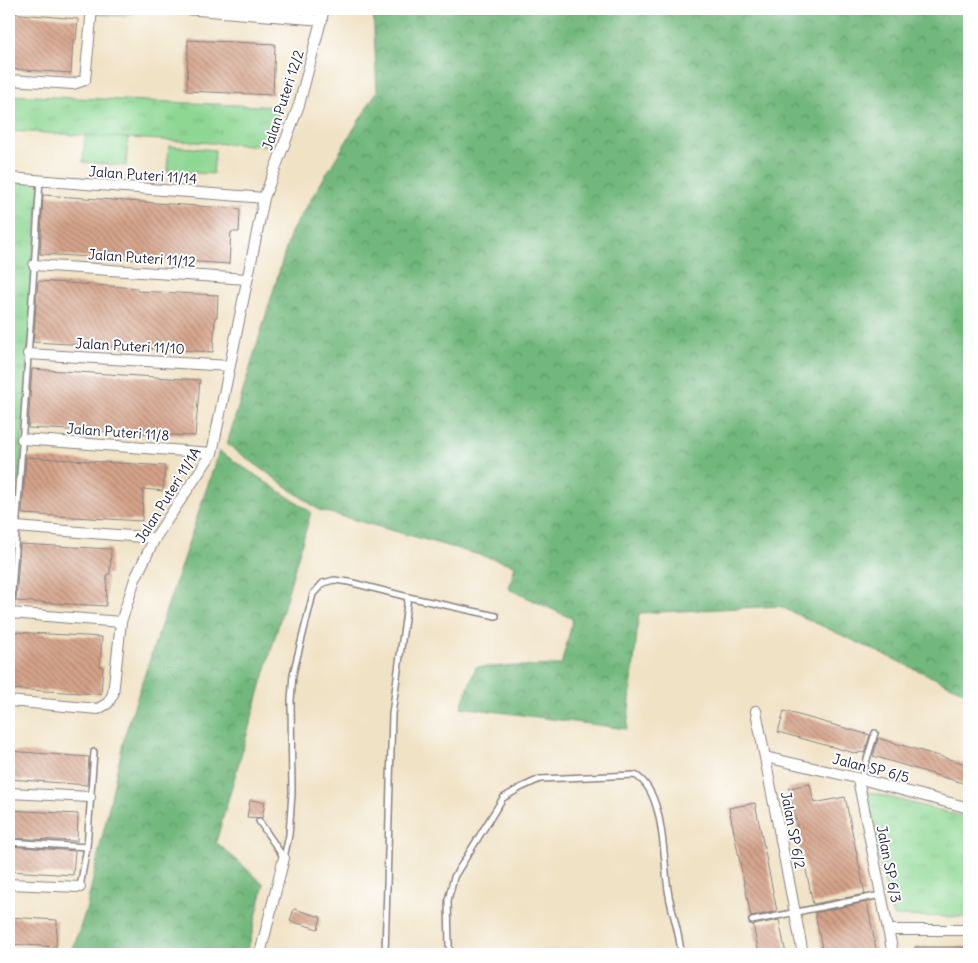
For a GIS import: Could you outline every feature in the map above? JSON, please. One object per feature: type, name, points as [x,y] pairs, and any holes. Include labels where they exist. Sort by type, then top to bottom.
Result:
[{"type":"street","points":[[9,80],[73,84],[85,80],[92,9]]},
{"type":"street","points":[[185,9],[322,20]]},
{"type":"street","name":"Jalan Puteri 12/2","points":[[264,198],[299,105],[324,9]]},
{"type":"street","name":"Jalan Puteri 11/14","points":[[14,178],[264,198]]},
{"type":"street","name":"Jalan Puteri 11/1A","points":[[9,701],[98,709],[108,703],[113,694],[121,622],[135,579],[155,538],[212,453],[264,198]]},
{"type":"street","name":"Jalan Puteri 11/12","points":[[34,265],[247,280]]},
{"type":"street","name":"Jalan Puteri 11/10","points":[[28,354],[230,366]]},
{"type":"street","name":"Jalan Puteri 11/8","points":[[22,439],[212,453]]},
{"type":"street","points":[[16,528],[155,538]]},
{"type":"street","points":[[10,613],[121,622]]},
{"type":"street","name":"Jalan SP 6/2","points":[[756,711],[803,954]]},
{"type":"street","name":"Jalan SP 6/5","points":[[765,757],[969,808]]},
{"type":"street","name":"Jalan SP 6/3","points":[[859,779],[893,954]]},
{"type":"street","points":[[9,793],[90,797]]},
{"type":"street","points":[[260,954],[284,858]]},
{"type":"street","points":[[9,884],[80,887]]},
{"type":"street","points":[[888,930],[969,930]]},
{"type":"lane","points":[[9,637],[40,180]]},
{"type":"lane","points":[[284,858],[289,835],[292,793],[291,700],[293,674],[313,594],[323,583],[334,580],[496,616]]},
{"type":"lane","points":[[385,954],[392,714],[408,597]]},
{"type":"lane","points":[[859,779],[875,733]]},
{"type":"lane","points":[[80,887],[87,847],[94,752]]},
{"type":"lane","points":[[450,954],[448,900],[454,877],[503,798],[540,779],[635,775],[643,779],[648,785],[656,807],[665,855],[668,888],[681,945],[681,954]]},
{"type":"lane","points":[[259,822],[284,858]]},
{"type":"lane","points":[[9,842],[87,847]]},
{"type":"lane","points":[[752,921],[881,895]]},
{"type":"green space","points":[[92,9],[140,9],[126,16],[93,14]]},
{"type":"green space","points":[[373,9],[969,9],[969,694],[779,606],[639,613],[627,729],[461,707],[476,667],[561,665],[573,619],[509,589],[515,565],[319,510],[227,444],[291,232],[377,91]]},
{"type":"green space","points":[[9,95],[281,107],[265,146],[9,131]]},
{"type":"green space","points":[[85,135],[128,138],[126,166],[83,162]]},
{"type":"green space","points":[[169,146],[215,150],[213,174],[167,171]]},
{"type":"green space","points":[[9,178],[40,180],[9,637]]},
{"type":"green space","points":[[219,451],[311,512],[216,842],[264,884],[247,954],[71,954],[86,910],[125,734]]},
{"type":"green space","points":[[861,790],[969,818],[969,917],[893,916]]},
{"type":"building","points":[[9,13],[78,19],[76,40],[73,40],[71,73],[9,69]]},
{"type":"building","points":[[188,40],[275,44],[273,95],[187,91]]},
{"type":"building","points":[[43,195],[240,209],[239,232],[231,232],[229,264],[40,254]]},
{"type":"building","points":[[38,281],[137,288],[137,291],[218,295],[213,352],[33,342]]},
{"type":"building","points":[[32,369],[200,380],[195,436],[28,428]]},
{"type":"building","points":[[26,457],[165,466],[163,491],[143,489],[142,521],[22,514]]},
{"type":"building","points":[[20,544],[111,549],[110,574],[107,574],[106,606],[16,601]]},
{"type":"building","points":[[14,632],[102,637],[100,666],[103,667],[101,694],[9,689]]},
{"type":"building","points":[[784,711],[870,735],[864,753],[859,752],[858,754],[778,732]]},
{"type":"building","points":[[878,738],[969,765],[969,785],[873,756]]},
{"type":"building","points":[[9,751],[89,757],[87,785],[9,779]]},
{"type":"building","points":[[810,784],[814,803],[845,797],[865,894],[813,904],[789,788]]},
{"type":"building","points":[[250,800],[265,802],[262,818],[247,817]]},
{"type":"building","points":[[755,803],[777,911],[751,917],[729,808]]},
{"type":"building","points":[[9,810],[78,814],[77,841],[9,838]]},
{"type":"building","points":[[9,846],[75,851],[73,875],[9,871]]},
{"type":"building","points":[[867,902],[877,954],[823,954],[815,913]]},
{"type":"building","points":[[294,909],[321,917],[318,929],[290,921]]},
{"type":"building","points":[[9,917],[57,920],[56,947],[9,944]]},
{"type":"building","points":[[779,920],[786,954],[759,954],[753,925]]},
{"type":"building","points":[[915,947],[969,947],[969,954],[915,954]]}]
